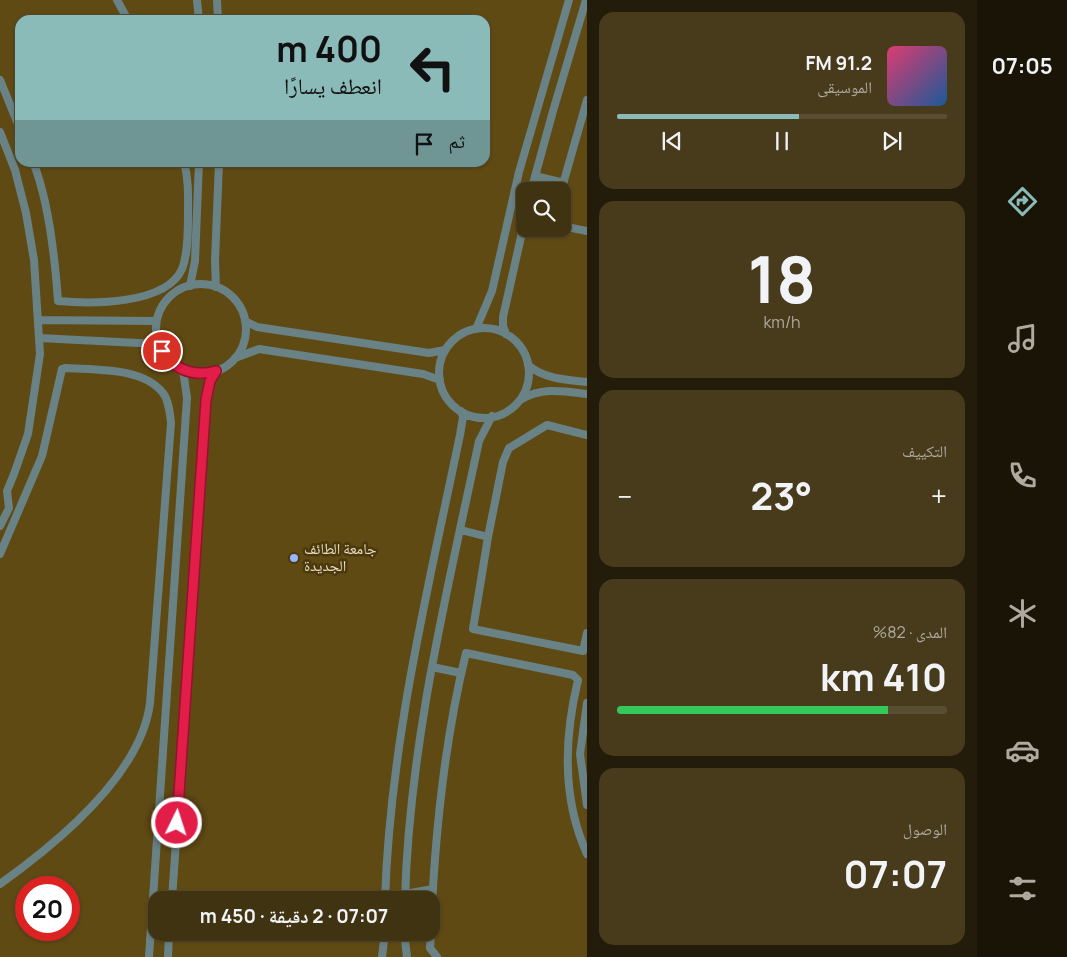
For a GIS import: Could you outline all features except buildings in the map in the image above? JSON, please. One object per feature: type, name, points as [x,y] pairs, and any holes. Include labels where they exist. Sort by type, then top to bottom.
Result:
[{"type":"lane","points":[[117,0],[125,15]]},
{"type":"lane","points":[[198,0],[199,15]]},
{"type":"lane","points":[[217,0],[218,15]]},
{"type":"lane","points":[[476,329],[492,291],[522,163],[569,0]]},
{"type":"lane","points":[[533,182],[586,5]]},
{"type":"lane","points":[[0,80],[15,117]]},
{"type":"lane","points":[[563,182],[587,100]]},
{"type":"lane","points":[[0,132],[15,170],[26,213],[34,260],[40,354],[28,434],[14,474],[3,490],[9,508],[0,526]]},
{"type":"lane","points":[[35,167],[56,270],[58,301],[75,303],[142,297],[161,289],[175,280],[182,268],[188,234],[187,175],[185,167]]},
{"type":"lane","points":[[190,286],[195,261],[199,167]]},
{"type":"lane","points":[[216,287],[215,261],[219,167]]},
{"type":"lane","points":[[535,176],[550,182]]},
{"type":"lane","points":[[571,228],[587,231]]},
{"type":"lane","points":[[506,334],[503,326],[504,317],[521,237]]},
{"type":"lane","points":[[235,358],[245,337],[245,321],[235,300],[216,287],[201,284],[178,290],[166,300],[156,321],[158,344],[166,358],[182,370],[200,374],[216,371],[235,358],[259,349],[423,374],[440,380]]},
{"type":"lane","points":[[38,320],[156,321]]},
{"type":"lane","points":[[245,321],[257,327],[419,352],[429,353],[445,350]]},
{"type":"lane","points":[[518,401],[526,388],[529,373],[523,350],[513,338],[492,329],[476,329],[455,338],[445,350],[440,365],[440,380],[442,388],[450,401],[462,411],[476,416],[492,416],[506,411],[518,401],[531,394],[543,391],[587,394]]},
{"type":"lane","points":[[39,338],[158,344]]},
{"type":"lane","points":[[528,365],[543,375],[587,382]]},
{"type":"lane","points":[[0,554],[42,456],[62,369],[133,374],[149,381],[163,393],[171,423],[150,703],[146,728],[134,751],[116,778],[80,819],[31,862],[0,884]]},
{"type":"lane","points":[[148,957],[187,398],[182,370]]},
{"type":"lane","points":[[173,891],[206,400],[210,381],[216,371]]},
{"type":"lane","points":[[386,891],[394,779],[402,724],[462,425],[462,411]]},
{"type":"lane","points":[[405,891],[413,781],[432,667],[479,441],[486,424],[492,416]]},
{"type":"lane","points":[[587,435],[547,425],[509,448],[503,462],[488,537],[473,629],[584,651],[587,633]]},
{"type":"lane","points":[[0,504],[9,508]]},
{"type":"lane","points":[[461,530],[488,537]]},
{"type":"lane","points":[[433,891],[444,770],[466,654],[573,675],[578,680],[570,713],[567,763],[571,804],[587,854]]},
{"type":"lane","points":[[432,667],[461,673]]},
{"type":"lane","points":[[587,703],[584,754],[587,805]]},
{"type":"lane","points":[[424,891],[433,888]]},
{"type":"lane","points":[[168,957],[169,941]]},
{"type":"lane","points":[[382,957],[384,941]]},
{"type":"lane","points":[[405,941],[407,957]]},
{"type":"lane","points":[[430,941],[430,948],[437,957]]},
{"type":"shaded area","name":"جامعة الطائف الجديدة","points":[[0,0],[587,0],[587,957],[0,957]]},
{"type":"place","name":"جامعة الطائف الجديدة","points":[[294,558]]},
{"type":"route","points":[[162,351],[166,358],[185,371],[200,374],[216,371],[210,381],[206,400],[177,823]]}]
